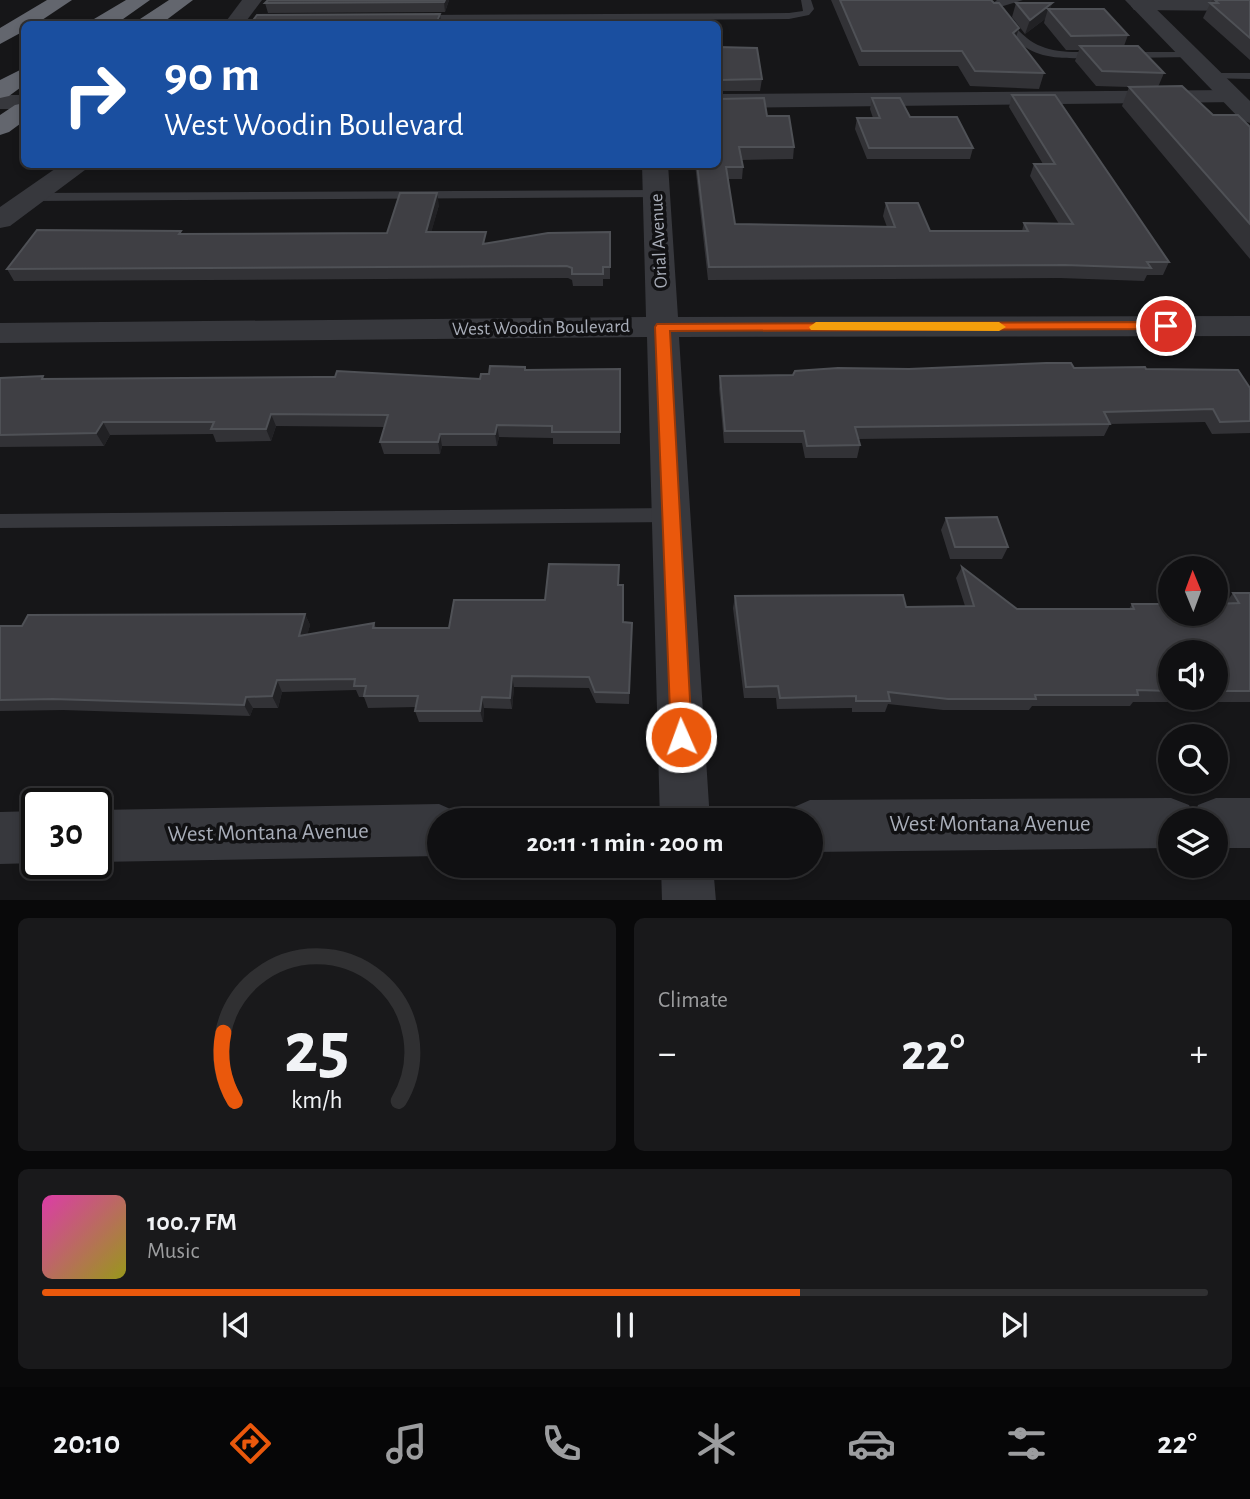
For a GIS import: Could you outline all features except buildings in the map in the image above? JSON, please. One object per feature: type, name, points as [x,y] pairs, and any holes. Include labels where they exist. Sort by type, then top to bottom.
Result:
[{"type":"highway","points":[[27,21],[62,0]]},
{"type":"highway","points":[[107,21],[140,0]]},
{"type":"highway","points":[[152,21],[183,0]]},
{"type":"highway","points":[[0,37],[21,24]]},
{"type":"highway","points":[[0,91],[21,77]]},
{"type":"highway","points":[[0,127],[21,112]]},
{"type":"street","points":[[1138,3],[1250,115]]},
{"type":"street","points":[[1138,3],[1250,5]]},
{"type":"street","points":[[721,101],[1232,97]]},
{"type":"street","points":[[0,102],[21,102]]},
{"type":"street","points":[[0,220],[75,168]]},
{"type":"street","name":"Orial Avenue","points":[[656,179],[684,808]]},
{"type":"street","name":"West Woodin Boulevard","points":[[0,333],[662,327],[1250,326]]},
{"type":"street","name":"West Montana Avenue","points":[[823,825],[1158,823]]},
{"type":"street","points":[[1228,823],[1250,823]]},
{"type":"street","name":"West Montana Avenue","points":[[112,836],[427,831]]},
{"type":"street","points":[[0,838],[21,837]]},
{"type":"street","points":[[688,878],[689,900]]},
{"type":"lane","points":[[404,18],[789,16],[806,13],[809,9],[806,0]]},
{"type":"lane","points":[[1018,0],[1001,1],[995,6],[1028,49],[1047,55],[1189,55]]},
{"type":"lane","points":[[1211,76],[1250,76]]},
{"type":"lane","points":[[35,197],[656,179]]},
{"type":"lane","points":[[0,521],[673,515]]},
{"type":"slow traffic","points":[[816,327],[999,327]]},
{"type":"route","points":[[681,737],[673,515],[662,327],[1166,326]]}]
